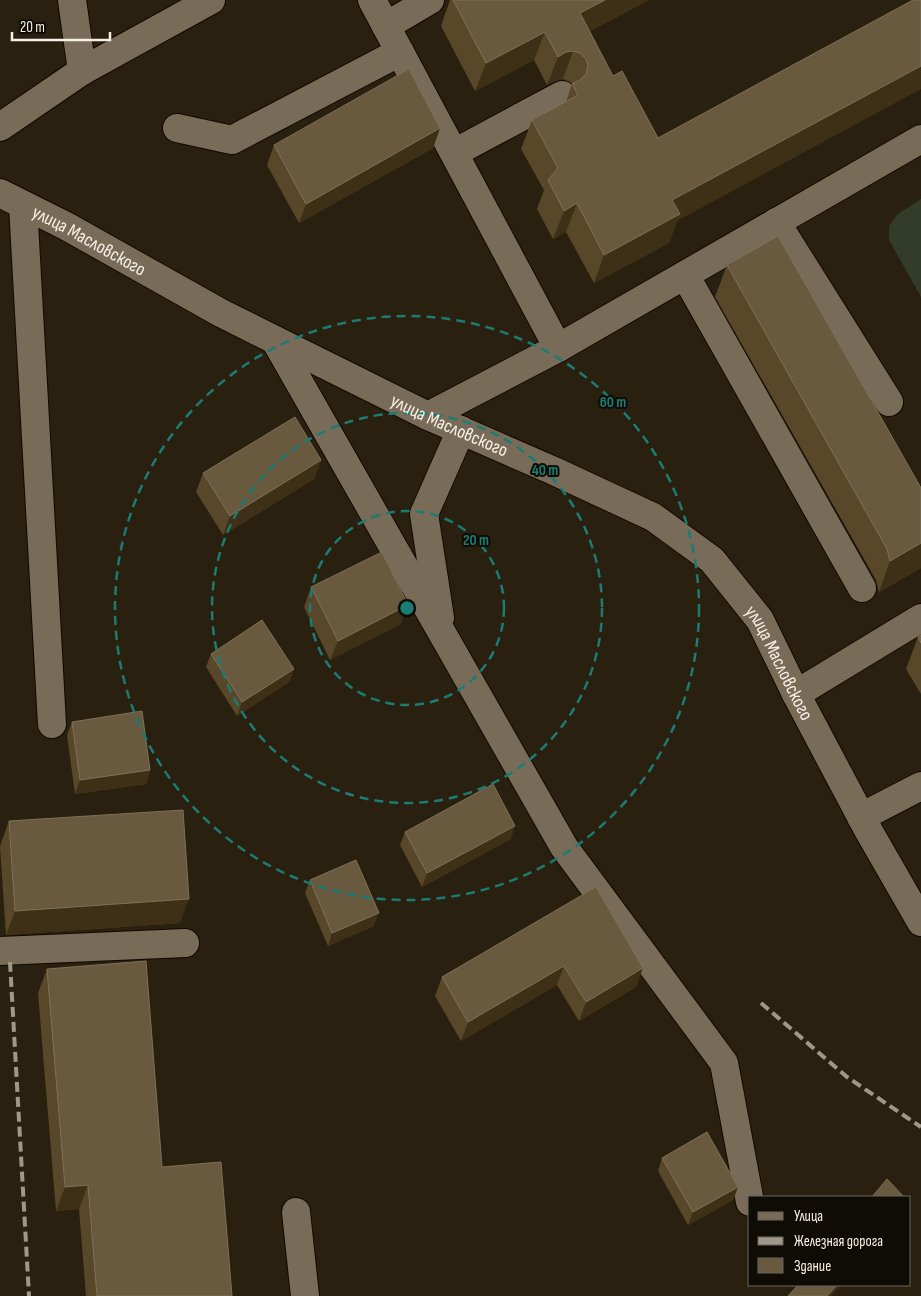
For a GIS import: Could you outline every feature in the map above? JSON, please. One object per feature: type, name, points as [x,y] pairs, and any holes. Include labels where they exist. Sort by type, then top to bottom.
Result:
[{"type":"street","points":[[72,0],[82,71]]},
{"type":"street","points":[[0,127],[82,71],[211,0]]},
{"type":"street","points":[[372,0],[558,348]]},
{"type":"street","points":[[386,26],[430,0]]},
{"type":"street","points":[[177,128],[232,140],[400,52]]},
{"type":"street","points":[[454,153],[562,95]]},
{"type":"street","points":[[428,416],[558,348],[921,139]]},
{"type":"street","points":[[11,199],[52,724]]},
{"type":"street","name":"улица Масловского","points":[[11,199],[66,226],[221,313],[428,416],[653,517],[712,560],[760,620],[796,694],[861,817],[921,922]]},
{"type":"street","points":[[776,222],[890,402]]},
{"type":"street","points":[[685,275],[862,588]]},
{"type":"street","points":[[275,340],[564,847],[724,1063],[749,1196]]},
{"type":"street","points":[[442,634],[424,514],[461,430]]},
{"type":"street","points":[[796,694],[921,618]]},
{"type":"street","points":[[861,817],[921,786]]},
{"type":"street","points":[[0,951],[185,943]]},
{"type":"street","points":[[296,1212],[305,1296]]},
{"type":"green space","points":[[921,199],[921,297],[889,240],[889,226],[898,214]]},
{"type":"building","points":[[453,0],[605,0],[580,13],[613,76],[622,71],[658,138],[913,0],[921,0],[921,66],[672,200],[680,214],[604,255],[577,203],[564,211],[548,180],[558,168],[532,120],[578,95],[572,84],[586,74],[588,66],[586,59],[580,53],[573,51],[566,52],[558,57],[545,32],[486,63]]},
{"type":"building","points":[[409,69],[440,128],[306,204],[274,145]]},
{"type":"building","points":[[778,236],[921,488],[921,543],[890,561],[887,549],[727,265]]},
{"type":"building","points":[[295,417],[321,460],[230,516],[203,473]]},
{"type":"building","points":[[382,552],[408,605],[338,641],[311,587]]},
{"type":"building","points":[[262,620],[294,669],[242,702],[211,654]]},
{"type":"building","points":[[142,711],[150,770],[80,780],[72,722]]},
{"type":"building","points":[[493,784],[515,826],[427,873],[405,832]]},
{"type":"building","points":[[183,810],[189,899],[15,911],[9,821]]},
{"type":"building","points":[[356,860],[379,913],[332,933],[310,880]]},
{"type":"building","points":[[596,887],[643,968],[586,1002],[564,966],[468,1022],[442,977]]},
{"type":"building","points":[[146,961],[162,1167],[221,1162],[232,1296],[97,1296],[88,1185],[65,1187],[47,969]]},
{"type":"building","points":[[707,1132],[738,1187],[693,1212],[662,1158]]},
{"type":"building","points":[[887,1179],[903,1196],[873,1196]]},
{"type":"building","points":[[797,1286],[836,1286],[827,1296],[788,1296]]},
{"type":"railway","points":[[10,962],[29,1296]]},
{"type":"railway","points":[[761,1003],[847,1077],[921,1127]]}]
